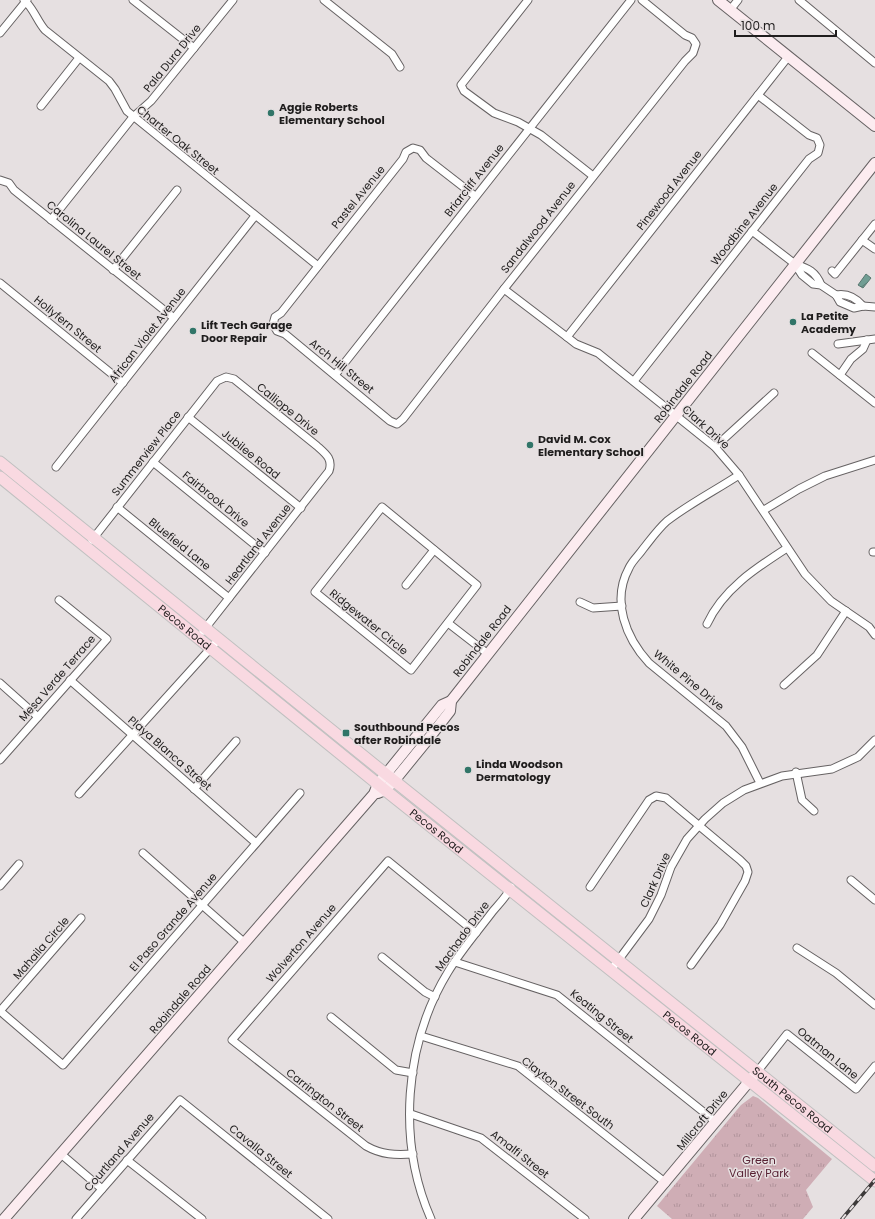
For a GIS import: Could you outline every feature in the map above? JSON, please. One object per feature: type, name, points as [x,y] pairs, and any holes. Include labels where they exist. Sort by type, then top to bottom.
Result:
[{"type":"main road","name":"Pecos Road","points":[[0,462],[94,538],[202,633]]},
{"type":"main road","name":"Pecos Road","points":[[0,477],[87,547],[312,715],[710,1034]]},
{"type":"main road","name":"Pecos Road","points":[[215,643],[282,705],[379,789],[510,890],[875,1181]]},
{"type":"main road","points":[[282,705],[308,717],[312,715]]},
{"type":"main road","name":"South Pecos Road","points":[[710,1034],[875,1166]]},
{"type":"street","points":[[0,33],[26,0]]},
{"type":"street","name":"Charter Oak Street","points":[[26,0],[33,9],[39,24],[45,30],[108,81],[115,89],[127,112],[318,266]]},
{"type":"street","points":[[133,0],[194,48]]},
{"type":"street","name":"Pala Dura Drive","points":[[51,220],[133,117],[151,102],[232,0]]},
{"type":"street","points":[[324,0],[392,54],[400,67]]},
{"type":"street","points":[[528,0],[461,85],[464,91],[494,112],[542,135],[593,176]]},
{"type":"street","name":"Briarcliff Avenue","points":[[335,375],[630,0]]},
{"type":"street","name":"Sandalwood Avenue","points":[[397,424],[403,419],[684,61],[693,53],[696,44],[692,38],[685,35],[642,0]]},
{"type":"street","points":[[718,0],[875,126]]},
{"type":"street","points":[[730,10],[738,0]]},
{"type":"street","points":[[799,0],[875,63]]},
{"type":"street","name":"Pinewood Avenue","points":[[567,338],[788,57]]},
{"type":"street","points":[[41,106],[79,58]]},
{"type":"street","name":"Woodbine Avenue","points":[[634,381],[810,159],[818,153],[820,145],[817,138],[809,135],[758,95]]},
{"type":"street","name":"Pastel Avenue","points":[[273,324],[275,317],[281,313],[403,160],[406,152],[413,148],[420,150],[426,158],[475,196]]},
{"type":"street","name":"Robindale Road","points":[[4,1219],[379,789],[450,710],[451,701],[875,163]]},
{"type":"street","name":"Carolina Laurel Street","points":[[0,180],[9,183],[14,190],[174,318]]},
{"type":"street","points":[[113,270],[177,190]]},
{"type":"street","name":"African Violet Avenue","points":[[56,467],[255,216]]},
{"type":"street","points":[[832,271],[835,274],[875,224]]},
{"type":"street","points":[[752,231],[795,264],[808,268],[818,276],[821,285],[836,295],[840,302],[854,308],[863,306],[875,307]]},
{"type":"street","points":[[862,240],[875,249]]},
{"type":"street","name":"Hollyfern Street","points":[[0,283],[122,383]]},
{"type":"street","name":"Clark Drive","points":[[504,289],[567,338],[576,344],[598,353],[715,447],[739,475],[764,510],[805,574],[818,588],[846,611],[869,627],[875,635]]},
{"type":"street","name":"Arch Hill Street","points":[[273,324],[277,331],[285,334],[390,420],[397,424]]},
{"type":"street","points":[[838,344],[875,339]]},
{"type":"street","points":[[840,375],[851,359],[863,349],[867,340]]},
{"type":"street","points":[[812,353],[875,403]]},
{"type":"street","name":"Summerview Place","points":[[87,547],[217,380],[226,376]]},
{"type":"street","name":"Calliope Drive","points":[[226,376],[234,379],[317,446],[329,456],[332,464]]},
{"type":"street","points":[[715,447],[774,393]]},
{"type":"street","name":"Jubilee Road","points":[[188,417],[301,508]]},
{"type":"street","points":[[764,510],[799,489],[825,476],[875,460]]},
{"type":"street","name":"Fairbrook Drive","points":[[152,462],[265,553]]},
{"type":"street","name":"Heartland Avenue","points":[[202,633],[301,508],[329,471],[332,464]]},
{"type":"street","name":"White Pine Drive","points":[[739,475],[668,521],[656,532],[629,568],[622,587],[622,606],[624,624],[638,652],[649,663],[726,726],[742,748],[760,783]]},
{"type":"street","name":"Ridgewater Circle","points":[[382,507],[477,585],[448,623],[411,670],[315,592],[382,507]]},
{"type":"street","name":"Bluefield Lane","points":[[116,508],[229,598]]},
{"type":"street","points":[[707,624],[713,611],[737,583],[755,568],[787,548]]},
{"type":"street","points":[[406,586],[434,550]]},
{"type":"street","name":"Mesa Verde Terrace","points":[[0,760],[106,639],[59,600]]},
{"type":"street","points":[[580,602],[593,608],[622,606]]},
{"type":"street","points":[[784,686],[817,655],[846,611]]},
{"type":"street","points":[[448,623],[488,654]]},
{"type":"street","points":[[79,794],[215,643]]},
{"type":"street","name":"Playa Blanca Street","points":[[70,680],[256,843]]},
{"type":"street","points":[[0,683],[38,717]]},
{"type":"street","name":"Clark Drive","points":[[611,970],[649,919],[661,895],[671,867],[687,839],[698,826],[723,803],[760,783],[796,772],[832,769],[843,765],[858,757],[875,740]]},
{"type":"street","points":[[194,789],[236,741]]},
{"type":"street","points":[[796,772],[802,800],[814,811]]},
{"type":"street","name":"El Paso Grande Avenue","points":[[0,1011],[62,1065],[300,793]]},
{"type":"street","points":[[590,887],[649,800],[656,796],[666,798],[740,860],[746,866],[748,872],[745,882],[720,925],[691,965]]},
{"type":"street","points":[[143,853],[245,943]]},
{"type":"street","name":"Wolverton Avenue","points":[[232,1040],[388,861],[476,933]]},
{"type":"street","points":[[0,886],[19,864]]},
{"type":"street","name":"Machado Drive","points":[[431,1219],[424,1202],[413,1154],[411,1114],[413,1073],[417,1048],[436,997],[455,962],[510,890],[514,877]]},
{"type":"street","points":[[851,880],[875,900]]},
{"type":"street","name":"Mahaila Circle","points":[[0,1011],[82,918]]},
{"type":"street","points":[[798,948],[836,973],[875,1004]]},
{"type":"street","points":[[382,957],[425,992],[436,997]]},
{"type":"street","name":"Keating Street","points":[[455,962],[557,995],[716,1122]]},
{"type":"street","points":[[331,1017],[396,1070],[413,1073]]},
{"type":"street","name":"Millcroft Drive","points":[[634,1219],[666,1183],[787,1034]]},
{"type":"street","name":"Oatman Lane","points":[[787,1034],[856,1089],[875,1066]]},
{"type":"street","name":"Clayton Street South","points":[[421,1036],[518,1066],[666,1183]]},
{"type":"street","name":"Carrington Street","points":[[232,1040],[366,1146],[376,1152],[388,1155],[413,1154]]},
{"type":"street","name":"Courtland Avenue","points":[[76,1219],[180,1100]]},
{"type":"street","name":"Cavalla Street","points":[[180,1100],[328,1219]]},
{"type":"street","name":"Amalfi Street","points":[[411,1114],[481,1138],[585,1219]]},
{"type":"street","points":[[61,1154],[102,1190]]},
{"type":"street","points":[[127,1160],[202,1219]]},
{"type":"green space","name":"Green Valley Park","points":[[753,1096],[758,1098],[832,1159],[806,1190],[813,1207],[803,1219],[672,1219],[657,1206],[741,1105]]},
{"type":"water","points":[[866,274],[871,278],[863,288],[858,285]]},
{"type":"railway","points":[[842,1219],[875,1180]]},
{"type":"place","name":"Aggie Roberts Elementary School","points":[[271,113]]},
{"type":"place","name":"La Petite Academy","points":[[793,322]]},
{"type":"place","name":"Lift Tech Garage Door Repair","points":[[193,331]]},
{"type":"place","name":"David M. Cox Elementary School","points":[[530,445]]},
{"type":"place","name":"Southbound Pecos after Robindale","points":[[346,733]]},
{"type":"place","name":"Linda Woodson Dermatology","points":[[468,770]]}]
